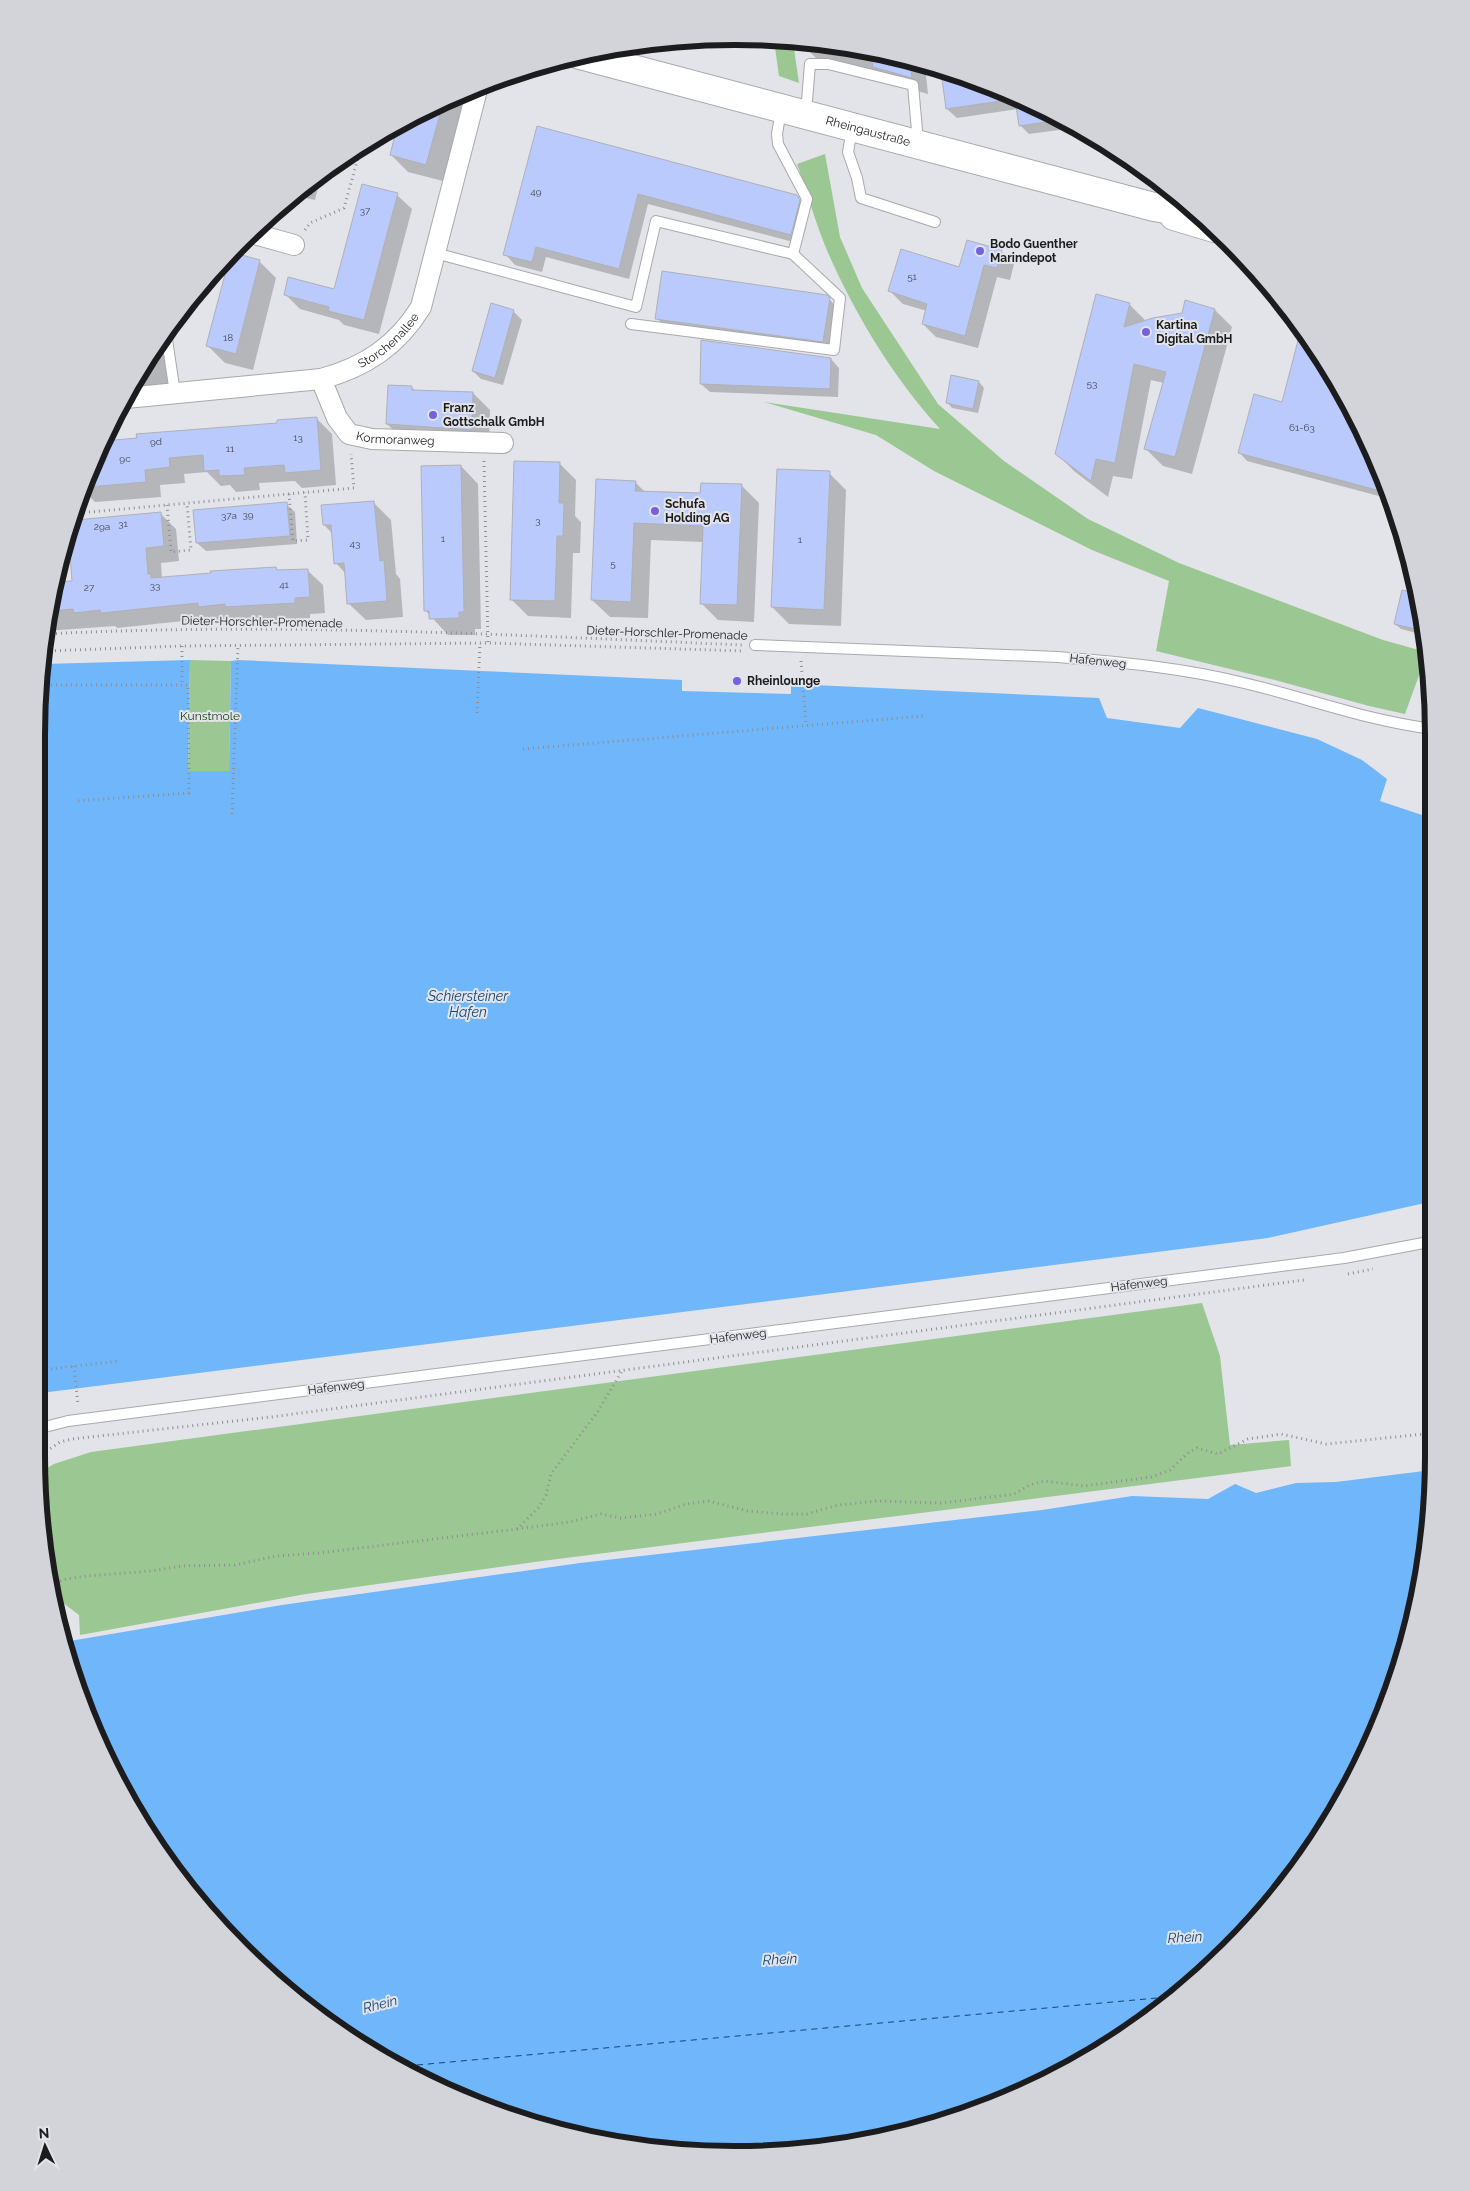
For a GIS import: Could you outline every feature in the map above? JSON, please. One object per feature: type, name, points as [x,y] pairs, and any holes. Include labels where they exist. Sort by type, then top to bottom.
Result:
[{"type":"main road","name":"Rheingaustraße","points":[[595,59],[1154,207],[1185,212]]},
{"type":"main road","name":"Rheingaustraße","points":[[1154,207],[1174,217],[1198,224]]},
{"type":"street","name":"Storchenallee","points":[[133,397],[322,379],[346,372],[372,359],[393,343],[410,325],[420,307],[475,96]]},
{"type":"street","points":[[259,235],[294,245]]},
{"type":"street","name":"Kormoranweg","points":[[322,379],[337,418],[349,434],[372,439],[503,443]]},
{"type":"lane","points":[[793,254],[807,198],[778,144],[777,134],[793,113],[810,64],[828,64],[912,85],[919,145]]},
{"type":"lane","points":[[852,128],[848,152],[857,178],[860,198],[936,222]]},
{"type":"lane","points":[[435,253],[636,307],[656,221],[793,254],[840,298],[834,350],[631,324]]},
{"type":"lane","points":[[167,343],[175,393]]},
{"type":"lane","name":"Hafenweg","points":[[755,646],[1058,657],[1127,664],[1235,681],[1364,717],[1425,728]]},
{"type":"lane","name":"Hafenweg","points":[[45,1427],[88,1419],[1344,1258],[1425,1243]]},
{"type":"path","points":[[294,245],[310,223],[344,208],[358,157]]},
{"type":"path","points":[[300,200],[312,193],[313,189]]},
{"type":"path","points":[[82,513],[354,488],[349,434]]},
{"type":"path","points":[[484,468],[488,643]]},
{"type":"path","points":[[289,494],[293,541],[308,540],[304,492]]},
{"type":"path","points":[[167,505],[171,552],[191,550],[186,503]]},
{"type":"path","name":"Dieter-Horschler-Promenade","points":[[53,634],[146,629],[488,634],[755,646]]},
{"type":"path","points":[[477,713],[480,643]]},
{"type":"path","name":"Dieter-Horschler-Promenade","points":[[50,651],[182,646],[488,643],[748,651],[755,646]]},
{"type":"path","points":[[182,646],[182,685]]},
{"type":"path","points":[[232,814],[238,646]]},
{"type":"path","points":[[801,663],[806,725]]},
{"type":"path","points":[[47,685],[188,686],[188,793],[75,801]]},
{"type":"path","points":[[523,749],[923,716]]},
{"type":"path","points":[[1338,1276],[1377,1269]]},
{"type":"path","points":[[45,1452],[60,1442],[72,1439],[271,1417],[1309,1279]]},
{"type":"path","points":[[45,1370],[120,1362]]},
{"type":"path","points":[[74,1366],[79,1411]]},
{"type":"path","points":[[517,1529],[539,1507],[546,1495],[551,1474],[598,1410],[622,1370]]},
{"type":"path","points":[[57,1583],[66,1579],[87,1576],[151,1571],[182,1566],[235,1564],[276,1556],[318,1554],[517,1529],[570,1522],[601,1514],[621,1518],[657,1514],[686,1504],[708,1501],[768,1514],[806,1514],[848,1504],[878,1501],[941,1503],[1014,1494],[1030,1484],[1045,1481],[1084,1486],[1151,1477],[1170,1470],[1189,1452],[1197,1448],[1218,1454],[1248,1439],[1281,1434],[1326,1444],[1425,1434]]},
{"type":"green space","points":[[775,46],[794,48],[799,83],[779,76]]},
{"type":"green space","points":[[825,154],[840,237],[862,288],[938,404],[1004,461],[1088,519],[1179,563],[1383,640],[1420,650],[1422,668],[1405,714],[1156,651],[1169,581],[1092,550],[934,471],[876,435],[764,402],[940,429],[892,368],[852,302],[824,244],[797,164]]},
{"type":"green space","name":"Kunstmole","points":[[190,660],[231,661],[229,772],[188,771]]},
{"type":"green space","points":[[1202,1303],[1220,1356],[1230,1445],[1289,1440],[1291,1466],[542,1561],[306,1594],[80,1635],[79,1615],[60,1601],[58,1591],[46,1501],[45,1469],[54,1464],[91,1452]]},
{"type":"water","name":"Schiersteiner Hafen","points":[[190,660],[188,771],[229,771],[231,661],[238,660],[682,680],[682,691],[791,694],[791,684],[1099,698],[1107,718],[1180,728],[1198,708],[1317,739],[1362,760],[1387,779],[1380,801],[1425,816],[1425,1203],[1268,1238],[45,1392],[45,735],[49,664]]},
{"type":"water","name":"Rhein","points":[[1425,1471],[1424,1501],[1419,1546],[1412,1591],[1401,1635],[1388,1678],[1372,1720],[1354,1761],[1333,1801],[1309,1839],[1282,1876],[1254,1911],[1190,1975],[1118,2030],[1080,2054],[1040,2075],[957,2109],[870,2133],[825,2140],[780,2145],[690,2145],[600,2133],[513,2109],[471,2093],[430,2075],[390,2054],[352,2030],[280,1975],[247,1944],[216,1911],[161,1839],[137,1801],[116,1761],[82,1678],[71,1641],[282,1605],[580,1563],[1042,1510],[1132,1496],[1208,1499],[1235,1484],[1256,1493],[1296,1483],[1336,1482]]},
{"type":"building","points":[[871,58],[911,68],[912,78],[873,67]]},
{"type":"building","points":[[942,77],[1005,100],[946,109]]},
{"type":"building","points":[[1016,105],[1050,121],[1019,126]]},
{"type":"building","points":[[441,111],[426,165],[390,155],[395,134]]},
{"type":"building","points":[[537,126],[797,195],[800,200],[791,235],[638,194],[619,269],[536,247],[532,262],[503,255]]},
{"type":"building","points":[[362,184],[398,193],[364,320],[328,311],[329,307],[284,295],[288,277],[334,289]]},
{"type":"building","points":[[967,240],[1002,250],[997,268],[984,265],[965,336],[922,324],[927,304],[888,291],[901,249],[959,267]]},
{"type":"building","points":[[240,254],[260,260],[236,354],[206,346],[227,269]]},
{"type":"building","points":[[662,271],[827,295],[830,298],[823,342],[655,319]]},
{"type":"building","points":[[1096,294],[1130,303],[1124,327],[1153,318],[1182,313],[1185,300],[1215,309],[1175,457],[1144,449],[1166,372],[1134,364],[1115,463],[1096,459],[1091,481],[1055,454]]},
{"type":"building","points":[[491,303],[514,310],[495,378],[472,371]]},
{"type":"building","points":[[1299,338],[1333,390],[1354,430],[1380,491],[1238,453],[1254,394],[1282,402]]},
{"type":"building","points":[[701,340],[831,358],[830,389],[700,384]]},
{"type":"building","points":[[951,375],[979,381],[973,409],[946,403]]},
{"type":"building","points":[[388,385],[412,386],[412,390],[473,392],[472,430],[386,424]]},
{"type":"building","points":[[317,417],[321,470],[285,473],[284,465],[244,468],[245,475],[219,476],[219,470],[204,471],[203,455],[169,458],[170,467],[145,470],[146,482],[92,487],[112,440],[137,438],[136,434],[277,423],[277,420]]},
{"type":"building","points":[[514,461],[560,462],[559,503],[564,503],[563,536],[557,536],[555,601],[510,600]]},
{"type":"building","points":[[461,465],[464,612],[459,612],[459,618],[429,619],[429,611],[424,611],[421,466]]},
{"type":"building","points":[[777,469],[830,471],[824,610],[771,607]]},
{"type":"building","points":[[596,479],[636,481],[635,491],[700,493],[701,483],[742,484],[737,605],[700,604],[703,526],[634,523],[631,602],[591,600]]},
{"type":"building","points":[[374,501],[380,561],[384,560],[387,601],[347,604],[344,563],[334,564],[331,525],[323,525],[321,505]]},
{"type":"building","points":[[287,502],[290,536],[196,543],[193,510]]},
{"type":"building","points":[[161,512],[164,546],[146,548],[148,574],[151,574],[151,578],[211,573],[210,571],[276,567],[277,570],[308,569],[310,597],[295,598],[295,603],[225,607],[225,604],[198,607],[198,603],[101,613],[100,610],[74,613],[73,609],[56,610],[63,582],[72,581],[70,553],[80,520]]},
{"type":"building","points":[[1402,590],[1410,592],[1417,629],[1394,624]]},
{"type":"ferry route","points":[[412,2065],[1162,1998]]},
{"type":"place","name":"Bodo Guenther Marindepot","points":[[980,251]]},
{"type":"place","name":"Kartina Digital GmbH","points":[[1146,332]]},
{"type":"place","name":"Franz Gottschalk GmbH","points":[[433,415]]},
{"type":"place","name":"Schufa Holding AG","points":[[655,511]]},
{"type":"place","name":"Rheinlounge","points":[[737,681]]}]
